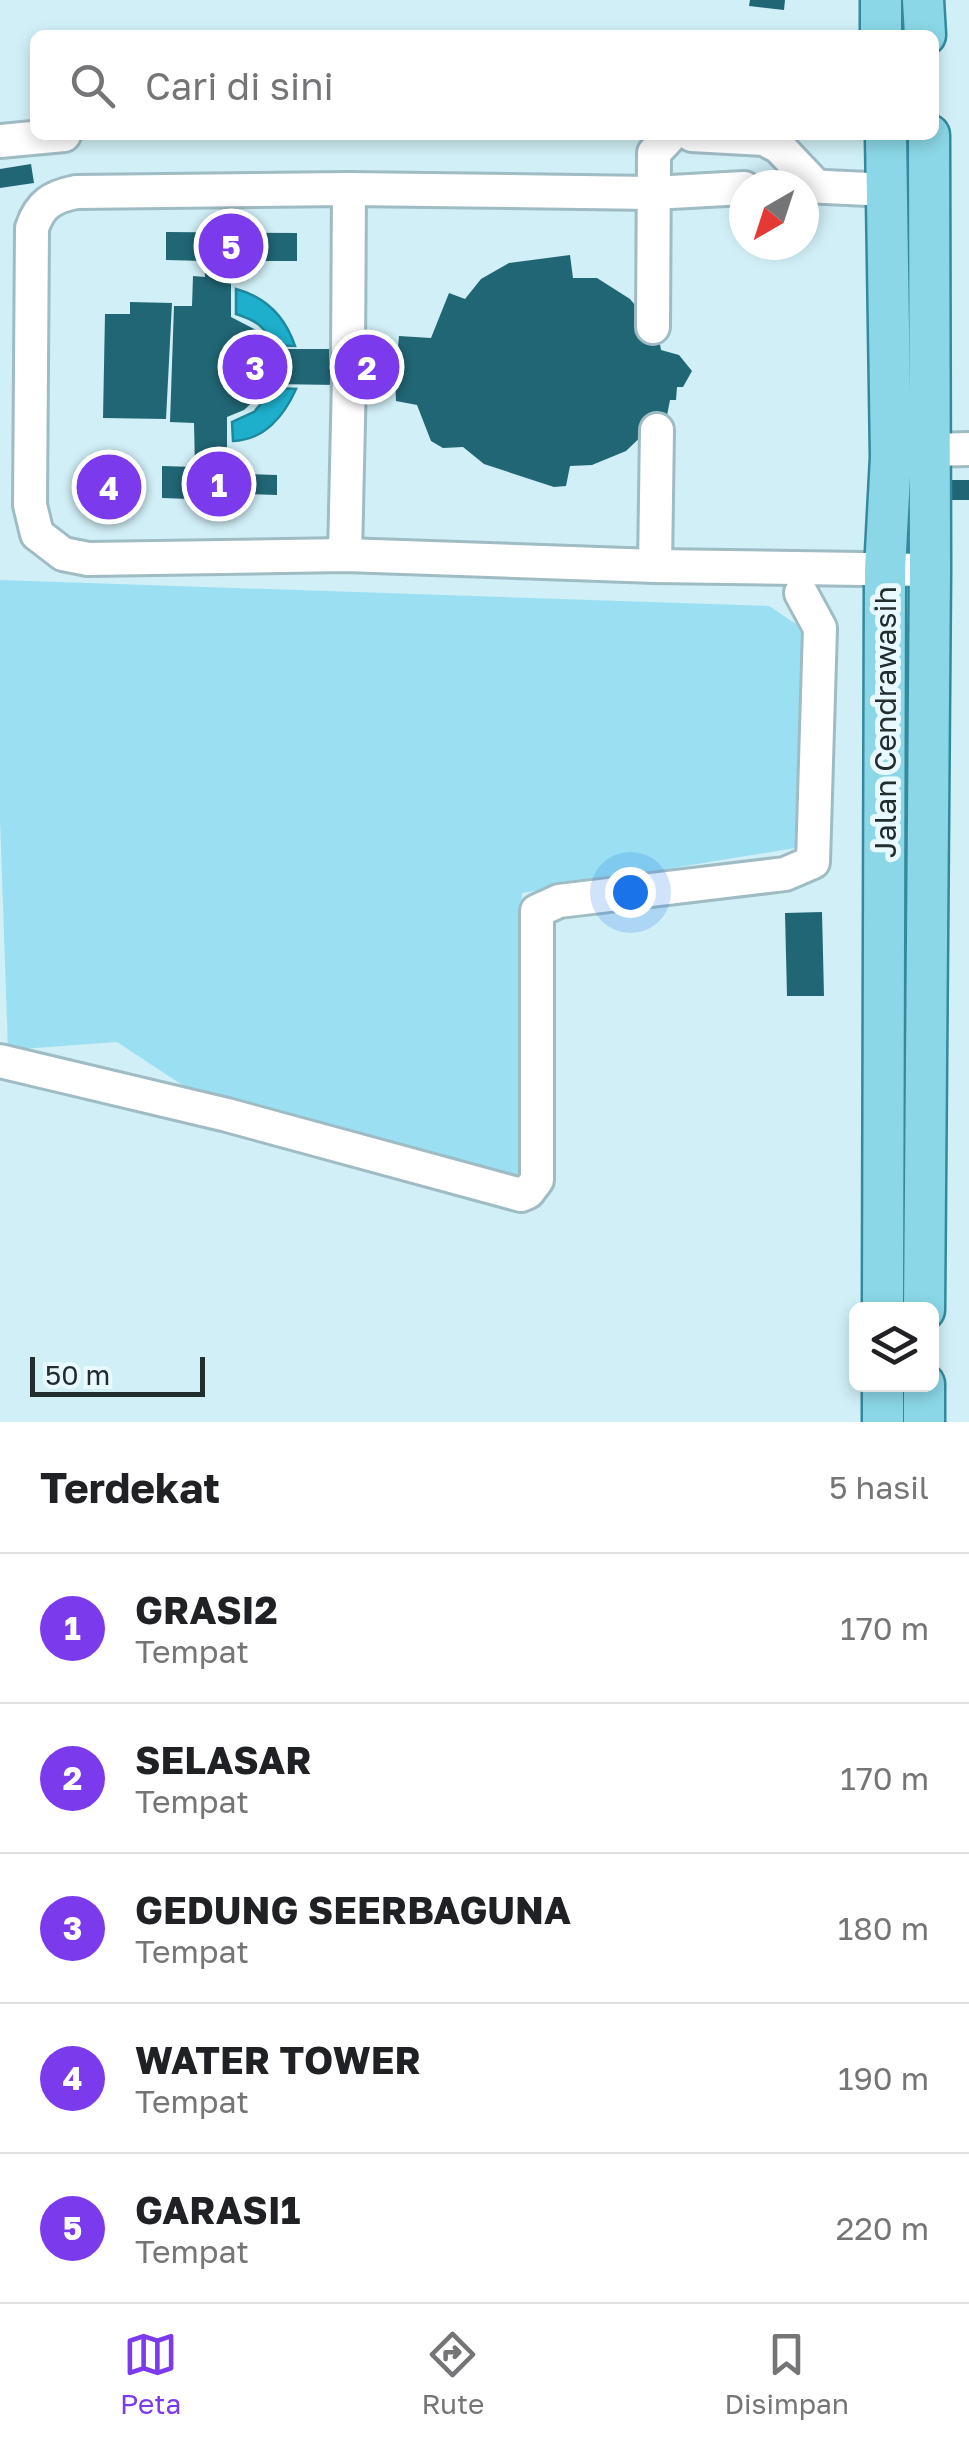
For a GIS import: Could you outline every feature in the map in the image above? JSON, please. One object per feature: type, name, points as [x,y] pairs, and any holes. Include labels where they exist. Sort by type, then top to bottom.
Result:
[{"type":"main road","points":[[881,0],[882,30]]},
{"type":"main road","points":[[922,0],[924,30]]},
{"type":"main road","name":"Jalan Cendrawasih","points":[[883,1302],[885,570],[891,456],[886,140]]},
{"type":"main road","name":"Jalan Cendrawasih","points":[[924,1302],[930,570],[948,450],[929,140]]},
{"type":"main road","points":[[883,1392],[883,1422]]},
{"type":"main road","points":[[924,1392],[924,1422]]},
{"type":"lane","points":[[0,141],[30,138]]},
{"type":"lane","points":[[653,327],[654,153],[666,140]]},
{"type":"lane","points":[[766,140],[779,147],[797,170]]},
{"type":"lane","points":[[819,186],[890,190]]},
{"type":"lane","points":[[729,189],[652,193],[350,189],[76,192],[55,196],[37,213],[32,248],[30,505],[37,534],[63,554],[88,560],[346,555],[655,566],[930,570]]},
{"type":"lane","points":[[346,555],[350,189]]},
{"type":"lane","points":[[655,566],[658,430]]},
{"type":"lane","points":[[0,1060],[227,1115],[520,1195],[528,1192],[537,1180],[537,911],[559,901],[784,874],[813,862],[820,628],[801,593]]},
{"type":"shaded area","points":[[236,289],[273,309],[295,346],[273,345],[259,325],[236,314]]},
{"type":"shaded area","points":[[274,388],[296,389],[272,425],[254,436],[233,441],[232,422],[254,412]]},
{"type":"shaded area","points":[[0,580],[769,606],[802,628],[795,848],[522,893],[518,1176],[255,1133],[117,1042],[8,1050],[0,819]]},
{"type":"building","points":[[750,0],[785,0],[784,10],[749,6]]},
{"type":"building","points":[[31,164],[34,183],[0,188],[0,169]]},
{"type":"building","points":[[166,232],[297,233],[297,261],[224,261],[224,277],[212,277],[231,279],[231,317],[264,334],[272,349],[338,349],[338,385],[272,384],[244,410],[227,417],[227,450],[199,452],[218,453],[217,473],[277,475],[277,495],[246,494],[246,501],[162,498],[162,466],[195,467],[194,423],[170,422],[174,306],[192,306],[193,276],[205,277],[204,261],[166,260]]},
{"type":"building","points":[[570,255],[573,278],[597,278],[630,299],[658,333],[661,350],[679,355],[692,371],[683,387],[677,387],[676,400],[670,400],[664,431],[649,429],[626,451],[592,465],[570,466],[566,486],[554,487],[484,464],[463,447],[443,448],[431,441],[417,405],[396,401],[395,380],[399,336],[431,338],[449,293],[465,299],[481,279],[509,263]]},
{"type":"building","points":[[130,302],[172,303],[166,419],[103,418],[105,314],[130,314]]},
{"type":"building","points":[[340,358],[395,358],[393,376],[340,377]]},
{"type":"building","points":[[109,461],[129,469],[137,489],[129,509],[109,517],[89,509],[81,489],[89,469]]},
{"type":"building","points":[[948,480],[969,480],[969,500],[948,500]]},
{"type":"building","points":[[822,912],[824,996],[787,996],[785,913]]},
{"type":"place","name":"GARASI1","points":[[231,246]]},
{"type":"place","name":"GEDUNG SEERBAGUNA","points":[[255,367]]},
{"type":"place","name":"SELASAR","points":[[367,367]]},
{"type":"place","name":"GRASI2","points":[[219,484]]},
{"type":"place","name":"WATER TOWER","points":[[109,487]]}]
